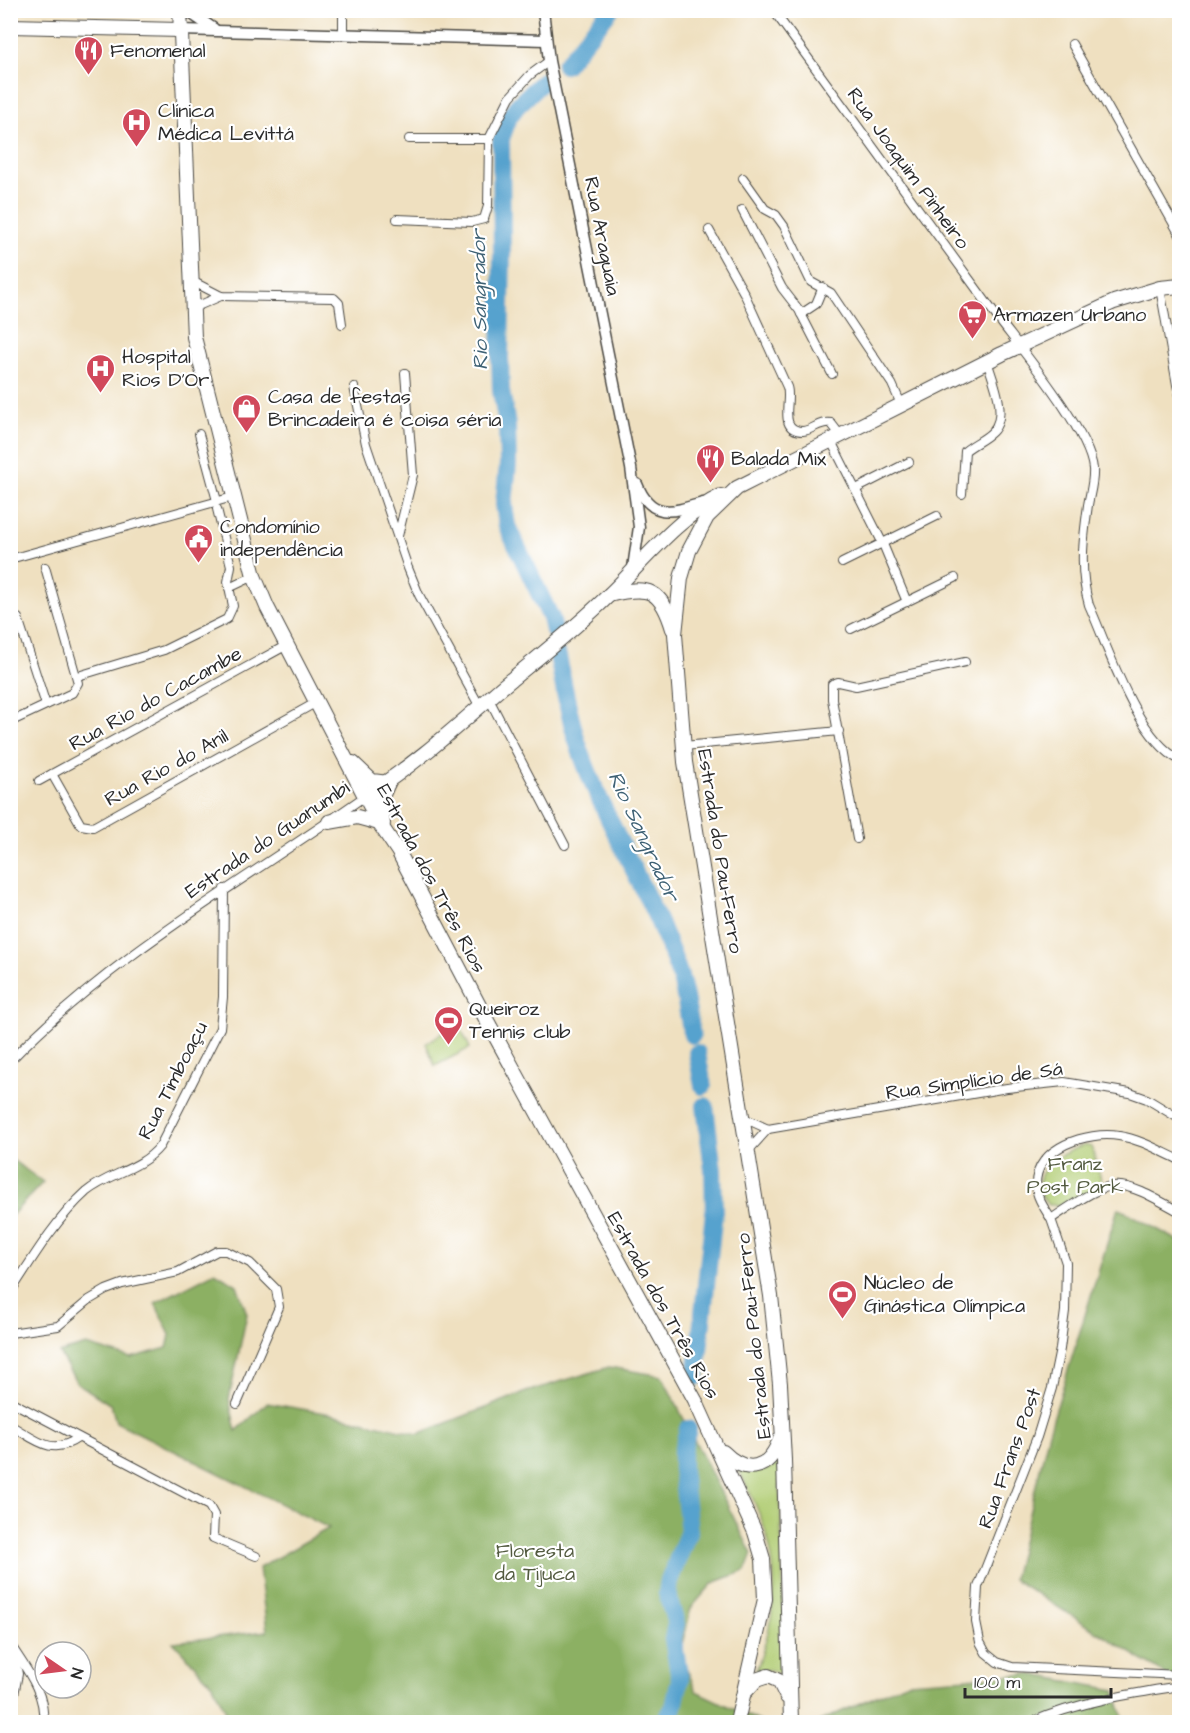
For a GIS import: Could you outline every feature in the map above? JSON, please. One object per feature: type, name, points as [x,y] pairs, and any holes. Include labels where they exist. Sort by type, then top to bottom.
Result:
[{"type":"main road","name":"Estrada dos Três Rios","points":[[180,10],[194,337],[254,576],[286,645],[365,796],[695,1400],[755,1532],[764,1570],[762,1619],[737,1722]]},
{"type":"main road","points":[[10,26],[180,30]]},
{"type":"main road","name":"Estrada do Pau-Ferro","points":[[791,1722],[783,1433],[771,1296],[684,746],[675,634],[681,578],[689,551],[707,517],[737,488],[1019,345],[1114,302],[1160,288],[1179,286]]},
{"type":"main road","name":"Estrada do Guanumbi","points":[[365,796],[388,783],[484,703],[609,595],[633,568],[709,502],[737,488]]},
{"type":"main road","points":[[609,595],[640,590],[654,593],[667,610],[675,634]]},
{"type":"main road","points":[[329,822],[357,817],[382,826],[380,808],[388,783],[367,778],[345,756]]},
{"type":"main road","points":[[717,1446],[735,1463],[752,1467],[774,1455],[783,1433]]},
{"type":"main road","points":[[745,1692],[756,1680],[762,1677],[774,1677],[779,1681],[790,1705]]},
{"type":"street","points":[[186,10],[217,31]]},
{"type":"street","points":[[343,10],[343,34]]},
{"type":"street","name":"Rua Araguaia","points":[[543,10],[549,61],[632,468],[639,527],[633,568]]},
{"type":"street","name":"Rua Joaquim Pinheiro","points":[[773,10],[1019,345]]},
{"type":"street","points":[[180,30],[546,39]]},
{"type":"street","points":[[1072,44],[1179,235]]},
{"type":"street","points":[[397,219],[472,222],[484,219],[488,206],[489,139],[510,97],[530,75],[549,61]]},
{"type":"street","points":[[409,139],[489,139]]},
{"type":"street","points":[[743,178],[765,209],[776,215],[784,226],[812,282],[831,293],[892,384],[901,404]]},
{"type":"street","points":[[742,210],[782,288],[801,314],[832,374]]},
{"type":"street","points":[[709,230],[744,293],[787,387],[790,398],[786,412],[788,423],[793,428],[804,431],[822,423],[831,423],[856,489],[883,544],[907,602]]},
{"type":"street","points":[[190,280],[221,296]]},
{"type":"street","points":[[801,314],[816,304],[824,287]]},
{"type":"street","points":[[1160,288],[1179,402]]},
{"type":"street","points":[[191,309],[221,296],[334,298],[339,303],[342,324]]},
{"type":"street","points":[[1019,345],[1075,427],[1090,456],[1093,479],[1081,559],[1083,586],[1089,605],[1141,719],[1161,746],[1179,760]]},
{"type":"street","points":[[962,494],[965,451],[989,435],[999,420],[999,408],[987,361]]},
{"type":"street","points":[[398,537],[413,475],[405,373]]},
{"type":"street","points":[[354,387],[366,444],[419,595],[565,845]]},
{"type":"street","points":[[78,676],[164,650],[227,619],[233,606],[229,588],[231,566],[199,434]]},
{"type":"street","points":[[856,489],[909,462]]},
{"type":"street","name":"Rua Araguaia","points":[[632,468],[640,492],[656,509],[672,511],[709,502]]},
{"type":"street","points":[[10,558],[217,505],[233,497]]},
{"type":"street","points":[[842,563],[937,516]]},
{"type":"street","points":[[10,722],[72,693],[78,683],[78,676],[45,567]]},
{"type":"street","points":[[229,588],[254,576]]},
{"type":"street","points":[[851,629],[955,578]]},
{"type":"street","points":[[18,618],[46,705]]},
{"type":"street","name":"Rua Rio do Cacambe","points":[[39,780],[286,645]]},
{"type":"street","points":[[857,839],[832,684],[841,682],[856,686],[965,662]]},
{"type":"street","name":"Rua Rio do Anil","points":[[52,774],[75,818],[81,825],[93,826],[317,702]]},
{"type":"street","points":[[684,746],[839,731]]},
{"type":"street","name":"Estrada do Guanumbi","points":[[10,1060],[55,1018],[122,962],[224,889],[329,822],[365,796]]},
{"type":"street","name":"Rua Timboaçu","points":[[10,1293],[63,1218],[86,1192],[100,1182],[147,1160],[160,1146],[220,1028],[223,997],[224,889]]},
{"type":"street","name":"Rua Simplício de Sá","points":[[768,1129],[1007,1088],[1064,1082],[1130,1093],[1147,1099],[1179,1119]]},
{"type":"street","points":[[744,1118],[768,1129],[749,1150]]},
{"type":"street","points":[[1179,1160],[1136,1140],[1100,1134],[1073,1140],[1044,1161],[1037,1174],[1036,1187],[1051,1219],[1081,1199],[1113,1185],[1123,1184],[1179,1212]]},
{"type":"street","name":"Rua Frans Post","points":[[1051,1219],[1065,1263],[1065,1311],[1060,1349],[1052,1388],[1037,1437],[978,1587],[976,1622],[980,1642],[986,1653],[997,1662],[1012,1667],[1179,1675]]},
{"type":"street","points":[[10,1333],[58,1326],[89,1300],[106,1290],[122,1284],[178,1272],[217,1251],[226,1251],[250,1263],[276,1289],[279,1297],[279,1307],[237,1404]]},
{"type":"street","points":[[10,1401],[209,1506],[214,1515],[213,1538],[256,1556]]},
{"type":"street","points":[[10,1425],[48,1446],[67,1446],[78,1438]]},
{"type":"street","points":[[10,1715],[18,1674],[11,1645]]},
{"type":"street","points":[[11,1645],[37,1688],[43,1708],[43,1722]]},
{"type":"street","points":[[1032,1722],[1065,1710],[1111,1698],[1179,1686]]},
{"type":"green space","name":"Queiroz Tennis club","points":[[458,1023],[470,1048],[435,1066],[426,1043]]},
{"type":"green space","name":"Franz Post Park","points":[[1085,1145],[1092,1147],[1102,1183],[1100,1188],[1060,1205],[1048,1205],[1041,1194],[1039,1184],[1041,1175],[1054,1160]]},
{"type":"green space","points":[[11,1159],[43,1182],[11,1216]]},
{"type":"green space","points":[[1118,1208],[1179,1241],[1179,1683],[1013,1579],[1049,1432]]},
{"type":"green space","name":"Floresta da Tijuca","points":[[215,1272],[237,1285],[247,1314],[229,1399],[236,1431],[267,1403],[331,1414],[418,1434],[526,1392],[609,1367],[662,1376],[752,1554],[745,1571],[713,1583],[691,1608],[680,1652],[696,1691],[761,1722],[231,1722],[213,1685],[173,1642],[267,1631],[259,1568],[329,1528],[116,1422],[111,1405],[77,1383],[59,1353],[86,1345],[131,1358],[167,1348],[170,1335],[155,1303]]},
{"type":"green space","points":[[779,1460],[786,1678],[772,1670],[756,1671],[771,1615],[774,1591],[773,1567],[769,1544],[761,1520],[737,1467],[765,1470]]},
{"type":"green space","points":[[1029,1674],[1115,1690],[1124,1722],[1027,1722],[1023,1716],[1012,1722],[818,1722],[908,1682]]},
{"type":"waterway","name":"Rio Sangrador","points":[[565,65],[610,10]]},
{"type":"waterway","name":"Rio Sangrador","points":[[543,81],[509,117],[501,139],[500,357],[501,391],[507,425],[508,464],[504,504],[507,526],[551,618],[554,631]]},
{"type":"waterway","name":"Rio Sangrador","points":[[558,656],[580,750],[603,807],[669,947],[682,983],[692,1035]]},
{"type":"waterway","name":"Rio Sangrador","points":[[697,1053],[703,1086]]},
{"type":"waterway","name":"Rio Sangrador","points":[[696,1377],[714,1212],[713,1170],[705,1106]]},
{"type":"waterway","name":"Rio Sangrador","points":[[665,1722],[674,1707],[680,1679],[673,1639],[676,1624],[667,1593],[669,1581],[689,1531],[682,1469],[682,1452],[688,1429]]},
{"type":"place","name":"Fenomenal","points":[[89,76]]},
{"type":"place","name":"Clínica Médica Levittá","points":[[137,148]]},
{"type":"place","name":"Armazen Urbano","points":[[972,340]]},
{"type":"place","name":"Hospital Rios D'Or","points":[[101,394]]},
{"type":"place","name":"Casa de festas Brincadeira é coisa séria","points":[[247,434]]},
{"type":"place","name":"Balada Mix","points":[[710,484]]},
{"type":"place","name":"Condomínio independência","points":[[199,564]]},
{"type":"place","name":"Queiroz Tennis club","points":[[448,1046]]},
{"type":"place","name":"Núcleo de Ginástica Olímpica","points":[[843,1320]]}]
